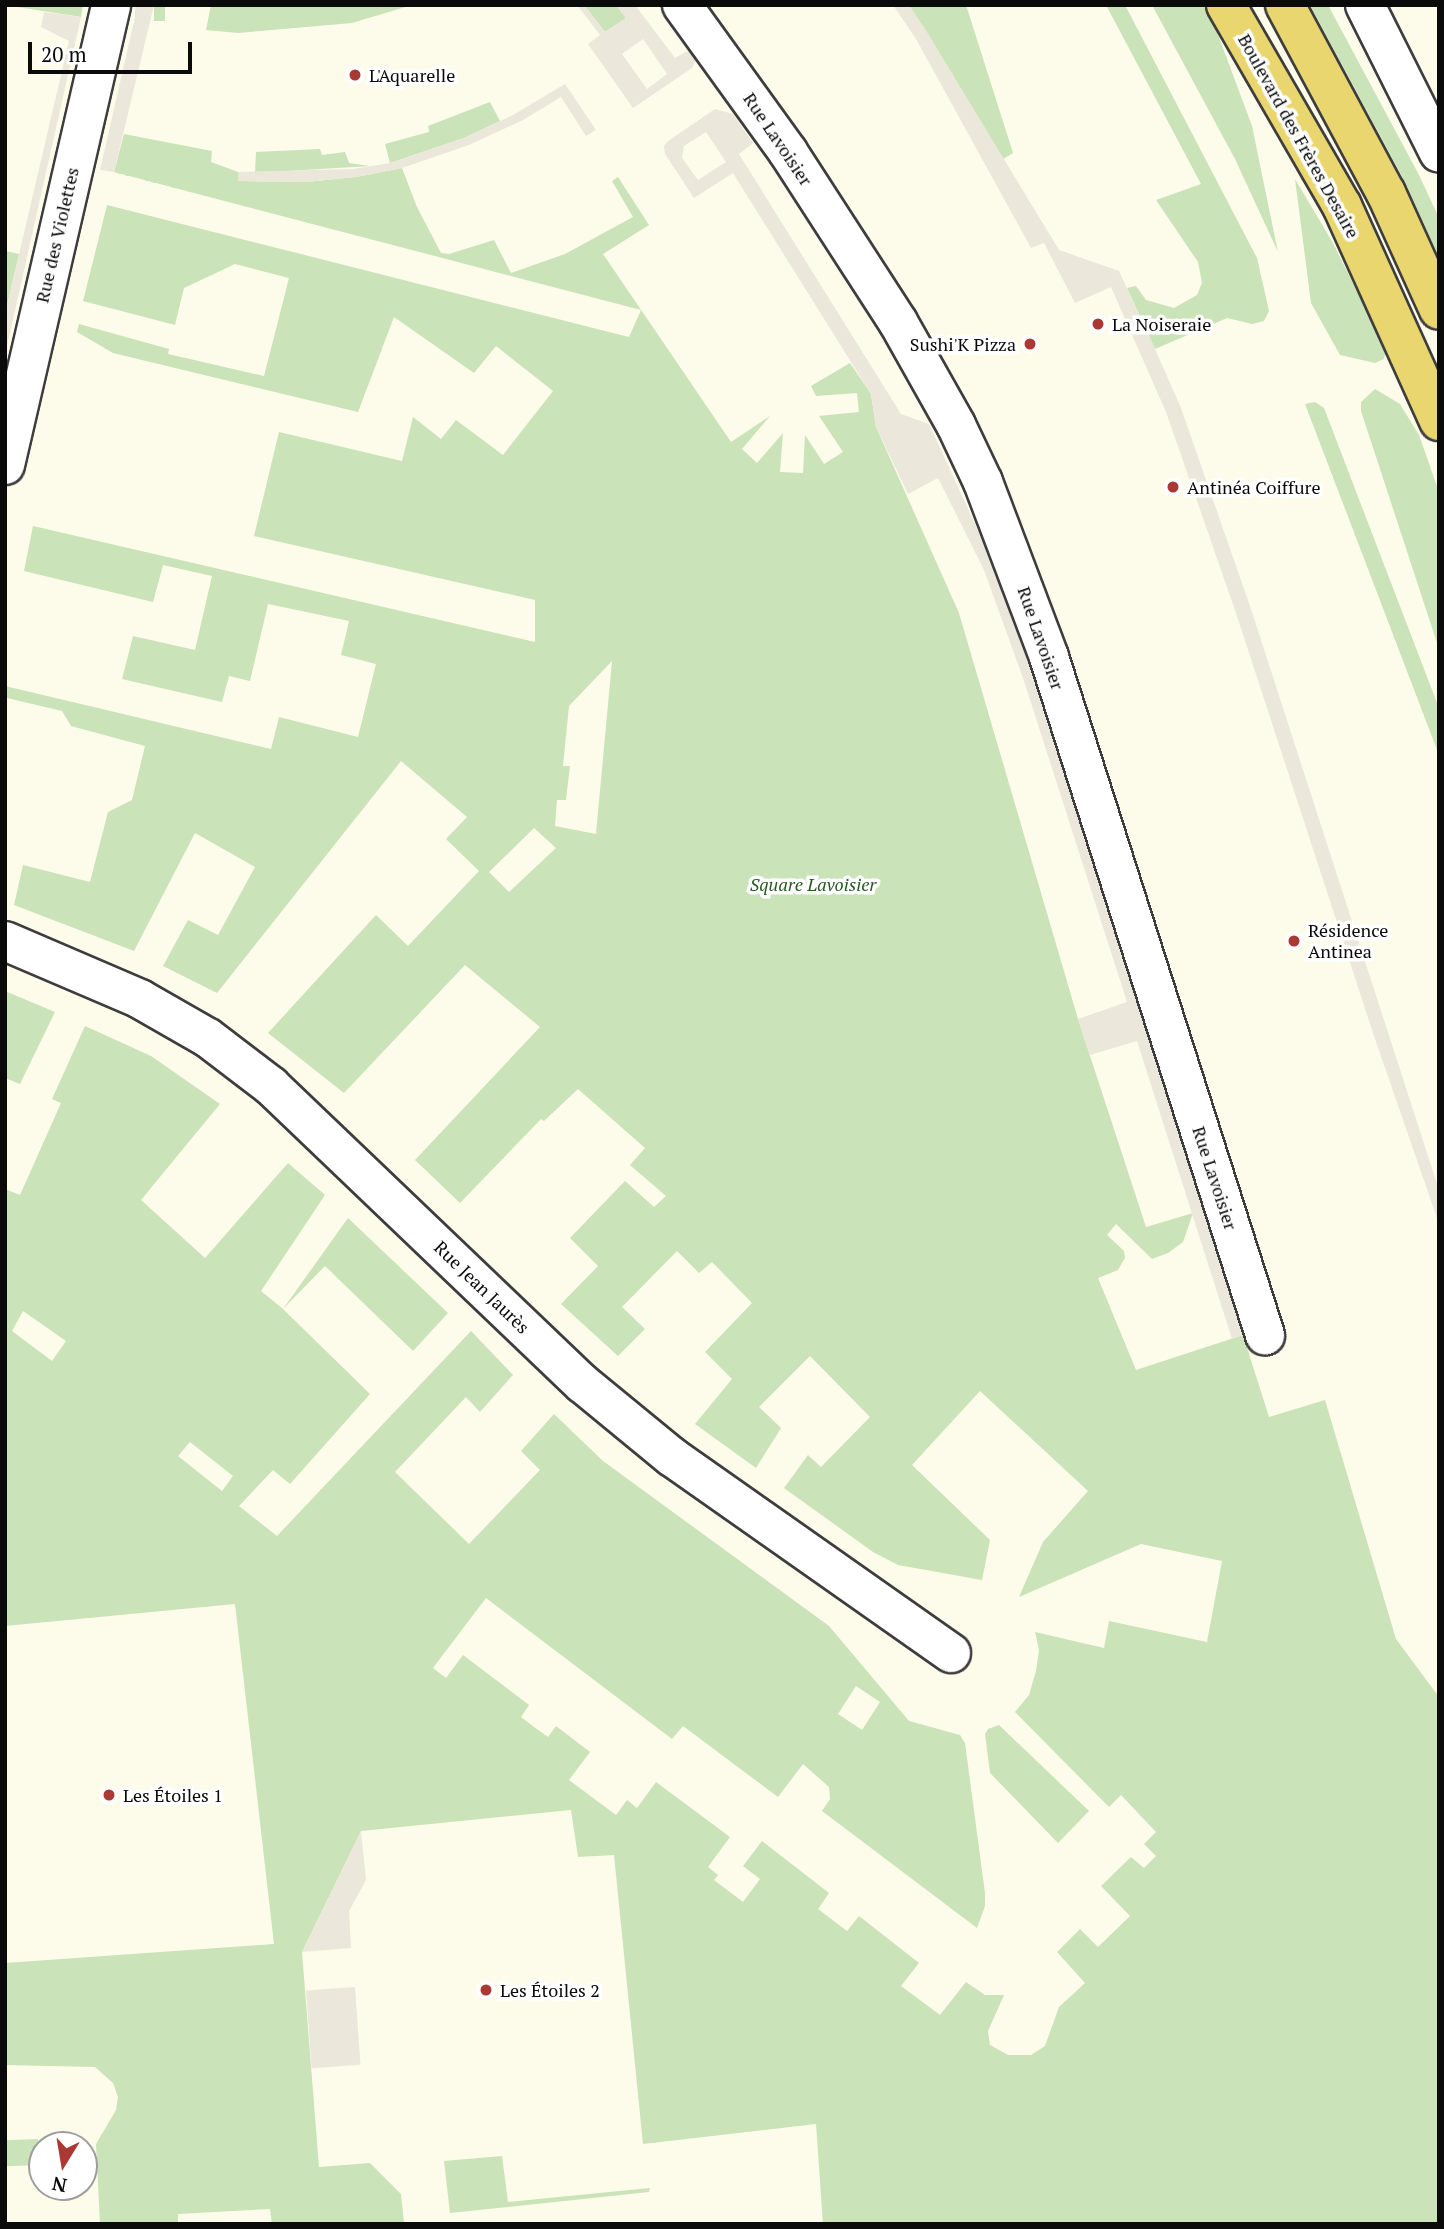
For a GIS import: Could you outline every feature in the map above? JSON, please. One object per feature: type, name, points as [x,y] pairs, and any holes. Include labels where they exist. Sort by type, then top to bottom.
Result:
[{"type":"main road","name":"Boulevard des Frères Desaire","points":[[1226,5],[1342,206],[1439,421]]},
{"type":"main road","points":[[1285,5],[1386,192],[1439,310]]},
{"type":"street","name":"Rue des Violettes","points":[[5,465],[111,5]]},
{"type":"street","name":"Rue Lavoisier","points":[[682,5],[788,152],[898,322],[956,425],[983,482],[1049,657],[1265,1335]]},
{"type":"street","points":[[1365,5],[1439,153]]},
{"type":"street","name":"Rue Jean Jaurès","points":[[5,941],[140,999],[208,1038],[261,1077],[583,1384],[672,1457],[951,1653]]},
{"type":"green space","points":[[5,5],[83,5],[81,17]]},
{"type":"green space","points":[[154,5],[165,5],[165,21],[154,21]]},
{"type":"green space","points":[[211,5],[412,5],[352,23],[238,33],[206,30]]},
{"type":"green space","points":[[584,5],[616,5],[626,18],[605,32]]},
{"type":"green space","points":[[909,5],[966,5],[1013,153],[1003,159]]},
{"type":"green space","points":[[1106,5],[1125,5],[1257,258],[1269,311],[1264,321],[1252,324],[1227,318],[1155,349],[1127,288],[1136,286],[1146,300],[1174,308],[1197,295],[1202,283],[1198,262],[1156,200],[1201,184]]},
{"type":"green space","points":[[1152,5],[1205,5],[1211,16],[1252,126],[1278,252],[1235,159]]},
{"type":"green space","points":[[1310,5],[1328,5],[1419,175],[1439,218],[1439,257],[1404,180]]},
{"type":"green space","points":[[490,102],[500,121],[464,138],[390,163],[385,144],[429,132],[428,126]]},
{"type":"green space","name":"Square Lavoisier","points":[[124,134],[212,151],[211,162],[238,172],[238,181],[306,182],[356,177],[402,168],[417,207],[441,253],[449,254],[494,240],[511,273],[565,254],[633,217],[612,181],[618,177],[649,225],[603,254],[731,442],[770,416],[742,449],[757,463],[783,433],[780,472],[803,473],[805,435],[824,464],[843,452],[819,416],[859,412],[857,393],[816,396],[811,386],[850,363],[871,394],[876,427],[959,613],[1078,1019],[1146,1227],[1193,1213],[1183,1242],[1168,1253],[1152,1259],[1116,1224],[1107,1235],[1124,1251],[1125,1258],[1118,1270],[1098,1278],[1136,1370],[1243,1335],[1269,1417],[1325,1400],[1396,1639],[1439,1697],[1439,2224],[823,2224],[816,2124],[643,2144],[614,1855],[578,1857],[571,1810],[361,1831],[302,1952],[319,2167],[370,2163],[401,2194],[404,2223],[272,2224],[270,2209],[178,2214],[178,2224],[100,2224],[98,2141],[116,2110],[118,2097],[113,2083],[95,2067],[5,2065],[5,1963],[274,1944],[235,1604],[5,1626],[5,1189],[20,1195],[61,1103],[52,1099],[85,1026],[151,1056],[220,1104],[141,1200],[205,1258],[288,1163],[325,1195],[261,1291],[370,1394],[290,1484],[273,1470],[239,1506],[277,1536],[471,1331],[513,1375],[480,1412],[466,1397],[395,1472],[469,1544],[540,1470],[521,1451],[554,1414],[603,1461],[829,1626],[909,1721],[960,1735],[965,1743],[985,1906],[977,1928],[822,1811],[830,1799],[829,1787],[803,1764],[778,1797],[683,1726],[672,1739],[486,1598],[433,1668],[446,1678],[463,1655],[529,1705],[521,1717],[534,1727],[548,1737],[556,1726],[590,1752],[569,1780],[616,1815],[627,1800],[637,1808],[656,1782],[730,1837],[708,1867],[718,1875],[714,1880],[743,1902],[760,1879],[743,1866],[762,1841],[829,1893],[818,1909],[847,1931],[859,1916],[919,1963],[901,1986],[940,2015],[966,1982],[985,1995],[1004,1995],[988,2031],[990,2045],[1008,2055],[1031,2055],[1045,2046],[1059,2007],[1085,1983],[1057,1952],[1080,1929],[1098,1947],[1130,1916],[1101,1886],[1131,1857],[1144,1868],[1156,1856],[1144,1844],[1156,1832],[1121,1795],[1109,1807],[1015,1712],[1029,1695],[1036,1671],[1039,1650],[1035,1632],[1104,1648],[1109,1621],[1207,1642],[1222,1561],[1141,1544],[1019,1597],[1043,1542],[1088,1491],[980,1391],[912,1465],[990,1540],[982,1580],[898,1565],[873,1552],[784,1488],[808,1455],[821,1467],[870,1417],[810,1356],[759,1407],[781,1428],[756,1468],[695,1424],[732,1379],[705,1352],[752,1303],[712,1262],[699,1273],[677,1251],[622,1307],[645,1329],[618,1356],[561,1304],[598,1266],[570,1238],[625,1181],[654,1207],[666,1196],[630,1165],[645,1148],[578,1089],[544,1121],[541,1119],[460,1203],[415,1160],[540,1027],[465,965],[344,1093],[268,1033],[376,915],[408,946],[479,871],[446,839],[467,817],[401,761],[217,993],[163,966],[188,920],[218,935],[255,867],[195,833],[134,951],[14,905],[23,865],[90,882],[108,812],[132,800],[145,746],[71,726],[62,711],[7,698],[5,702],[5,686],[271,749],[279,717],[358,737],[376,664],[341,655],[349,621],[268,604],[250,681],[229,676],[222,702],[122,679],[133,636],[195,650],[212,576],[163,565],[153,602],[24,571],[33,526],[535,642],[535,600],[254,536],[279,432],[402,461],[413,417],[441,439],[456,420],[503,455],[553,391],[496,346],[474,373],[394,317],[358,412],[113,353],[77,332],[79,324],[169,349],[168,354],[264,376],[289,278],[235,264],[184,288],[175,325],[83,301],[107,205],[629,337],[641,310],[114,172]],"holes":[[[612,661],[596,834],[555,826],[557,800],[566,800],[570,766],[563,766],[569,706]],[[534,828],[556,848],[509,892],[489,872]],[[23,1311],[66,1341],[52,1361],[12,1331]],[[190,1442],[233,1476],[222,1491],[178,1456]],[[856,1686],[880,1702],[862,1730],[838,1714]]]},
{"type":"green space","points":[[320,149],[322,155],[345,152],[349,163],[370,166],[255,173],[256,152]]},
{"type":"green space","points":[[1295,179],[1333,243],[1386,350],[1384,359],[1375,363],[1340,355],[1311,303]]},
{"type":"green space","points":[[5,251],[19,254],[5,314]]},
{"type":"green space","points":[[1375,389],[1400,404],[1419,435],[1439,492],[1439,649],[1361,411],[1361,402]]},
{"type":"green space","points":[[1315,402],[1324,408],[1439,708],[1439,755],[1305,404]]},
{"type":"green space","points":[[5,991],[55,1012],[20,1084],[5,1078]]},
{"type":"green space","points":[[348,1218],[448,1313],[413,1351],[325,1266],[283,1309]]},
{"type":"green space","points":[[999,1725],[1089,1811],[1058,1843],[990,1773],[985,1734],[988,1729]]},
{"type":"green space","points":[[28,2139],[28,2165],[6,2166],[5,2140]]},
{"type":"green space","points":[[502,2156],[508,2202],[650,2188],[649,2192],[450,2213],[444,2161]]},
{"type":"shaded area","points":[[135,5],[154,5],[114,172],[100,170],[135,17]]},
{"type":"shaded area","points":[[577,5],[584,5],[605,32],[626,18],[616,5],[635,5],[675,58],[691,49],[695,62],[692,68],[633,108],[588,44],[600,35]],"holes":[[[643,39],[667,74],[647,89],[622,54]]]},
{"type":"shaded area","points":[[893,5],[909,5],[1059,250],[1119,271],[1155,349],[1181,408],[1251,609],[1439,1190],[1439,1224],[1374,1036],[1236,613],[1166,412],[1111,287],[1075,303],[1044,243],[1031,248],[916,39]]},
{"type":"shaded area","points":[[44,12],[81,17],[5,355],[5,314],[69,41],[41,27]]},
{"type":"shaded area","points":[[565,84],[596,130],[586,136],[561,97],[523,120],[469,145],[402,168],[356,177],[306,182],[238,181],[238,172],[353,169],[390,163],[464,138],[513,115]]},
{"type":"shaded area","points":[[715,109],[733,114],[753,143],[739,154],[901,414],[929,424],[994,565],[1034,677],[1243,1335],[1232,1339],[1137,1041],[1090,1055],[1078,1019],[1127,1002],[1024,681],[984,570],[938,478],[908,494],[876,427],[871,394],[733,173],[694,198],[665,154],[664,146]],"holes":[[[706,132],[726,162],[698,180],[682,158],[684,146]]]},
{"type":"shaded area","points":[[361,1831],[366,1880],[349,1911],[351,1948],[302,1952]]},
{"type":"shaded area","points":[[355,1987],[360,2065],[312,2068],[306,1990]]},
{"type":"place","name":"L'Aquarelle","points":[[355,75]]},
{"type":"place","name":"La Noiseraie","points":[[1098,324]]},
{"type":"place","name":"Sushi'K Pizza","points":[[1030,344]]},
{"type":"place","name":"Antinéa Coiffure","points":[[1173,487]]},
{"type":"place","name":"Résidence Antinea","points":[[1294,941]]},
{"type":"place","name":"Les Étoiles 1","points":[[109,1795]]},
{"type":"place","name":"Les Étoiles 2","points":[[486,1990]]}]
